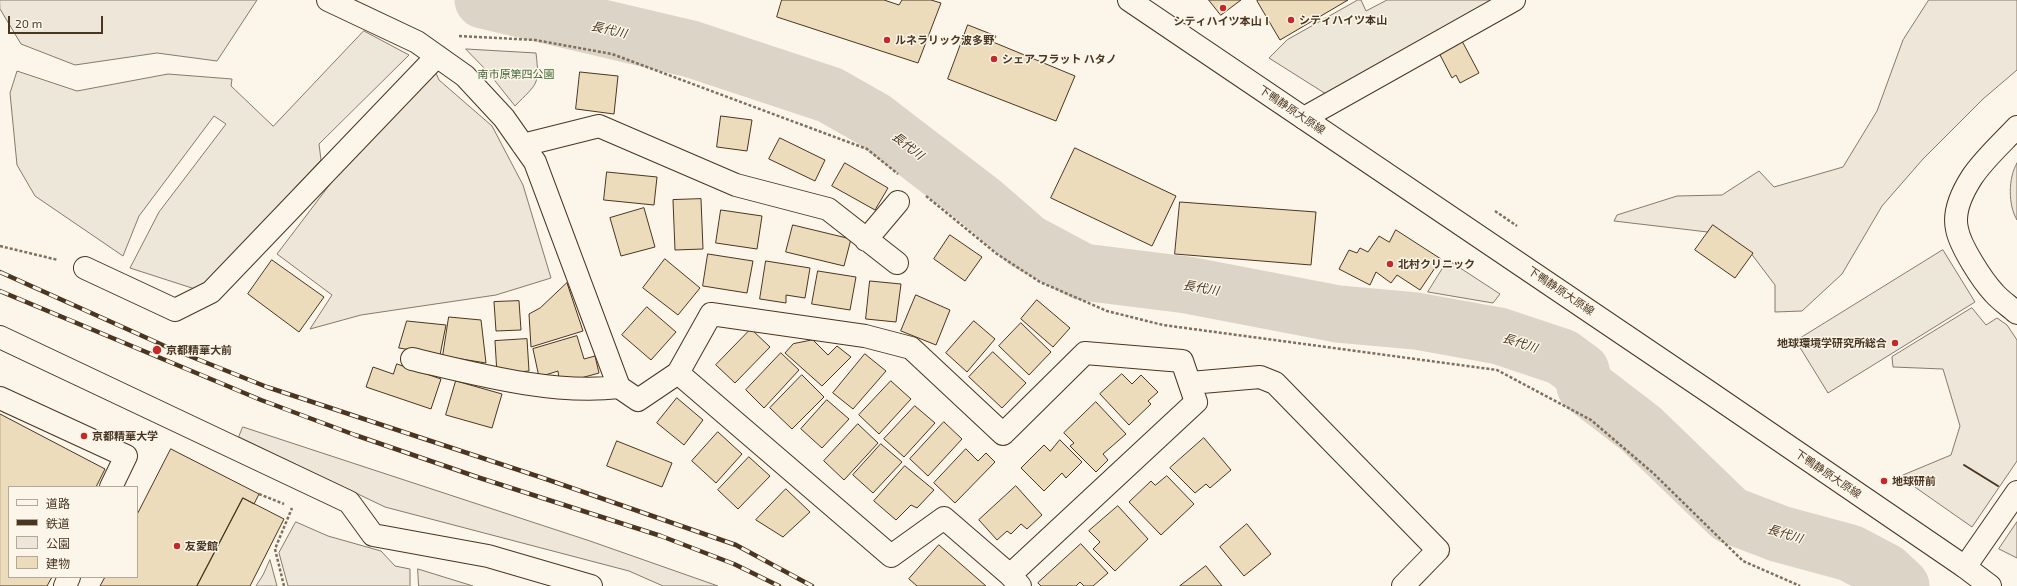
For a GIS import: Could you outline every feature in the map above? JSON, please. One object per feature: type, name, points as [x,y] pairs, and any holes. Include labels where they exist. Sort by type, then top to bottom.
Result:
[{"type":"street","points":[[328,0],[417,42],[465,76],[504,118],[535,162],[619,387],[638,400],[678,373],[711,314],[865,336],[911,348],[1003,434],[1085,353],[1182,361],[1196,402],[1015,580],[944,518],[891,556],[678,373]]},
{"type":"street","name":"下鴨静原大原線","points":[[1129,0],[1965,567],[1990,586]]},
{"type":"street","points":[[1304,118],[1514,0]]},
{"type":"street","points":[[85,268],[175,310],[210,292],[436,56]]},
{"type":"street","points":[[523,145],[599,126],[736,185],[828,209],[897,264]]},
{"type":"street","points":[[2017,127],[1973,176],[1960,201],[1956,220],[1957,230],[1961,240],[1983,278],[1994,293],[2017,313]]},
{"type":"street","points":[[866,240],[898,202]]},
{"type":"street","points":[[0,337],[350,502],[373,535],[488,556],[591,586]]},
{"type":"street","points":[[412,360],[506,381],[594,390],[619,387]]},
{"type":"street","points":[[1190,383],[1260,377],[1275,383],[1438,550],[1403,586]]},
{"type":"street","points":[[0,398],[126,456],[111,486]]},
{"type":"street","points":[[1965,567],[2017,492]]},
{"type":"path","points":[[417,42],[454,36],[535,40],[612,54],[866,149],[904,179]]},
{"type":"path","points":[[922,194],[997,254],[1040,282],[1107,311],[1163,325],[1497,370],[1591,420],[1653,473],[1743,561],[1800,586]]},
{"type":"path","points":[[0,246],[65,262]]},
{"type":"path","points":[[284,586],[275,549],[292,508]]},
{"type":"green space","points":[[0,0],[257,0],[217,61],[157,53],[75,65],[21,44],[0,9]]},
{"type":"green space","points":[[1929,0],[2017,0],[2017,70],[1983,99],[1923,159],[1882,206],[1842,274],[1802,311],[1775,312],[1775,285],[1750,252],[1716,233],[1614,221],[1617,215],[1677,196],[1722,195],[1759,171],[1774,187],[1843,167],[1877,111],[1903,40]]},
{"type":"green space","name":"南市原第四公園","points":[[466,49],[536,53],[538,72],[535,83],[528,93],[515,106],[488,72]]},
{"type":"green space","points":[[436,73],[439,80],[492,126],[523,185],[551,278],[496,295],[361,315],[310,329],[332,295],[277,254],[334,179]]},
{"type":"green space","points":[[2017,163],[2017,220],[2012,207],[2010,192],[2012,176]]},
{"type":"green space","points":[[1972,308],[1986,325],[1997,318],[2007,325],[2017,340],[2017,461],[1972,527],[1902,478],[1903,475],[1951,455],[1960,426],[1943,369],[1893,367],[1892,357]]},
{"type":"green space","points":[[243,427],[590,541],[718,586],[663,586],[629,571],[385,507],[239,437]]},
{"type":"green space","points":[[296,522],[328,536],[381,551],[395,566],[410,569],[410,586],[288,586],[279,553]]},
{"type":"green space","points":[[2017,522],[2017,558],[1999,549]]},
{"type":"green space","points":[[270,560],[277,586],[256,586],[263,575]]},
{"type":"green space","points":[[418,569],[473,586],[419,586]]},
{"type":"shaded area","points":[[1358,0],[1361,0],[1366,11],[1387,0],[1491,0],[1493,5],[1326,94],[1269,58],[1287,40]]},
{"type":"shaded area","points":[[364,31],[409,55],[319,144],[321,160],[204,285],[195,289],[130,268],[159,212],[226,124],[214,116],[139,216],[123,256],[35,196],[17,165],[10,93],[17,71],[77,91],[168,74],[232,79],[231,86],[273,126]]},
{"type":"shaded area","points":[[1943,250],[1975,302],[1828,393],[1796,341]]},
{"type":"shaded area","points":[[1448,260],[1500,294],[1493,303],[1428,292]]},
{"type":"building","name":"ルネラリック波多野","points":[[782,0],[884,0],[899,5],[902,0],[931,0],[941,3],[918,63],[777,17]]},
{"type":"building","name":"シティハイツ本山Ⅰ","points":[[1209,0],[1241,0],[1221,15]]},
{"type":"building","name":"シティハイツ本山","points":[[1348,0],[1280,40],[1257,1]]},
{"type":"building","name":"シェア フラット ハタノ","points":[[968,25],[996,36],[993,42],[1075,76],[1056,121],[948,79]]},
{"type":"building","points":[[1462,41],[1479,73],[1460,83],[1456,75],[1452,78],[1439,53]]},
{"type":"building","points":[[580,72],[618,76],[614,114],[576,109]]},
{"type":"building","points":[[721,116],[752,120],[747,151],[717,147]]},
{"type":"building","points":[[780,138],[825,160],[815,181],[769,159]]},
{"type":"building","points":[[1075,148],[1176,196],[1152,246],[1051,198]]},
{"type":"building","points":[[845,163],[888,188],[875,210],[832,186]]},
{"type":"building","points":[[607,172],[657,177],[654,205],[604,200]]},
{"type":"building","points":[[701,199],[703,249],[675,250],[673,200]]},
{"type":"building","points":[[1180,202],[1316,212],[1311,265],[1175,254]]},
{"type":"building","points":[[644,208],[655,247],[621,256],[610,218]]},
{"type":"building","points":[[721,210],[762,216],[757,249],[716,243]]},
{"type":"building","points":[[793,225],[851,239],[844,266],[786,252]]},
{"type":"building","points":[[1713,225],[1753,253],[1735,278],[1695,250]]},
{"type":"building","name":"北村クリニック","points":[[1396,230],[1441,259],[1420,290],[1397,275],[1391,283],[1376,272],[1370,285],[1339,269],[1349,250],[1357,253],[1360,248],[1368,252],[1379,236],[1389,242]]},
{"type":"building","points":[[950,235],[982,257],[965,281],[934,259]]},
{"type":"building","points":[[708,254],[753,261],[747,293],[703,286]]},
{"type":"building","points":[[665,259],[700,288],[678,315],[643,288]]},
{"type":"building","points":[[272,260],[324,297],[299,332],[248,294]]},
{"type":"building","points":[[766,261],[810,268],[805,298],[786,295],[786,303],[760,299]]},
{"type":"building","points":[[818,271],[856,277],[850,310],[812,304]]},
{"type":"building","points":[[870,281],[901,284],[896,322],[866,319]]},
{"type":"building","points":[[567,283],[583,331],[531,347],[529,314],[540,308]]},
{"type":"building","points":[[916,295],[950,310],[936,345],[901,331]]},
{"type":"building","points":[[1037,300],[1070,328],[1053,347],[1021,319]]},
{"type":"building","points":[[519,301],[521,330],[496,331],[494,302]]},
{"type":"building","points":[[647,307],[676,332],[651,360],[622,335]]},
{"type":"building","points":[[449,317],[481,320],[486,363],[443,356]]},
{"type":"building","points":[[407,321],[446,325],[440,355],[399,348]]},
{"type":"building","points":[[974,321],[995,339],[967,372],[946,353]]},
{"type":"building","points":[[1021,323],[1051,352],[1029,375],[999,346]]},
{"type":"building","points":[[751,329],[770,347],[735,383],[716,365]]},
{"type":"building","points":[[577,336],[584,359],[595,356],[599,373],[570,381],[559,379],[558,371],[539,377],[533,349]]},
{"type":"building","points":[[527,339],[529,371],[497,374],[495,341]]},
{"type":"building","points":[[813,340],[828,355],[837,346],[851,357],[822,386],[785,353],[793,344]]},
{"type":"building","points":[[993,352],[1026,383],[1002,408],[969,377]]},
{"type":"building","points":[[781,353],[799,370],[764,408],[746,390]]},
{"type":"building","points":[[865,354],[886,371],[853,409],[833,393]]},
{"type":"building","points":[[397,364],[441,379],[431,409],[366,387],[373,367],[393,374]]},
{"type":"building","points":[[1122,374],[1132,384],[1141,375],[1158,392],[1148,401],[1151,404],[1129,425],[1100,394]]},
{"type":"building","points":[[802,375],[824,397],[792,429],[770,408]]},
{"type":"building","points":[[456,381],[502,394],[492,428],[446,415]]},
{"type":"building","points":[[891,381],[911,399],[879,434],[859,415]]},
{"type":"building","points":[[677,398],[703,420],[684,445],[657,423]]},
{"type":"building","points":[[827,400],[849,419],[822,448],[801,429]]},
{"type":"building","points":[[1096,402],[1126,434],[1103,454],[1108,460],[1096,472],[1070,446],[1074,443],[1064,433]]},
{"type":"building","points":[[915,406],[935,423],[904,457],[884,439]]},
{"type":"building","points":[[0,414],[105,469],[96,486],[8,486],[8,578],[51,578],[47,586],[0,586]]},
{"type":"building","points":[[944,422],[962,439],[928,476],[910,459]]},
{"type":"building","points":[[858,424],[878,443],[844,480],[824,461]]},
{"type":"building","points":[[718,432],[742,454],[716,483],[692,461]]},
{"type":"building","points":[[1204,438],[1231,470],[1210,488],[1206,484],[1195,493],[1170,468]]},
{"type":"building","points":[[1060,440],[1082,462],[1066,478],[1062,473],[1044,491],[1021,468],[1044,445],[1050,451]]},
{"type":"building","points":[[617,441],[672,463],[662,487],[607,466]]},
{"type":"building","points":[[881,444],[902,462],[873,493],[853,475]]},
{"type":"building","name":"友愛館","points":[[171,449],[259,494],[254,504],[243,498],[197,586],[100,586],[104,578],[138,578],[138,513]]},
{"type":"building","points":[[966,449],[978,461],[986,453],[995,462],[955,503],[934,483]]},
{"type":"building","points":[[749,457],[770,476],[738,509],[718,490]]},
{"type":"building","points":[[905,466],[934,490],[917,508],[911,505],[896,520],[874,501]]},
{"type":"building","points":[[1167,476],[1194,504],[1161,535],[1129,502],[1151,481],[1155,485]]},
{"type":"building","points":[[1016,486],[1042,515],[1027,529],[1021,524],[1011,534],[1007,531],[997,540],[979,520]]},
{"type":"building","points":[[786,489],[810,512],[783,537],[756,520]]},
{"type":"building","points":[[243,498],[284,519],[250,586],[197,586]]},
{"type":"building","points":[[1118,506],[1148,539],[1115,571],[1093,549],[1100,542],[1089,531]]},
{"type":"building","points":[[1247,524],[1271,554],[1244,576],[1220,547]]},
{"type":"building","points":[[1081,544],[1108,573],[1093,586],[1084,586],[1080,582],[1076,586],[1041,586],[1038,583]]},
{"type":"building","points":[[939,545],[986,586],[917,586],[909,579]]},
{"type":"building","points":[[1206,566],[1222,586],[1180,586]]},
{"type":"waterway","name":"長代川","points":[[483,0],[691,49],[830,95],[874,120],[981,202],[1027,242],[1083,272],[1187,285],[1338,314],[1416,321],[1499,336],[1562,357],[1581,371],[1585,386],[1641,429],[1730,515],[1780,534],[1850,553],[1886,572],[1901,586]]},
{"type":"railway","points":[[0,272],[167,347],[267,387],[543,478],[736,545],[812,586]]},
{"type":"railway","points":[[0,291],[261,400],[355,435],[480,478],[661,536],[734,564],[779,586]]},
{"type":"wall","points":[[1964,465],[1998,486]]},
{"type":"place","name":"シティハイツ本山Ⅰ","points":[[1223,8]]},
{"type":"place","name":"シティハイツ本山","points":[[1291,20]]},
{"type":"place","name":"ルネラリック波多野","points":[[887,40]]},
{"type":"place","name":"シェア フラット ハタノ","points":[[994,59]]},
{"type":"place","name":"北村クリニック","points":[[1390,264]]},
{"type":"place","name":"地球環境学研究所総合","points":[[1895,343]]},
{"type":"place","name":"京都精華大前","points":[[157,350]]},
{"type":"place","name":"京都精華大学","points":[[84,436]]},
{"type":"place","name":"地球研前","points":[[1884,481]]},
{"type":"place","name":"友愛館","points":[[177,546]]}]
